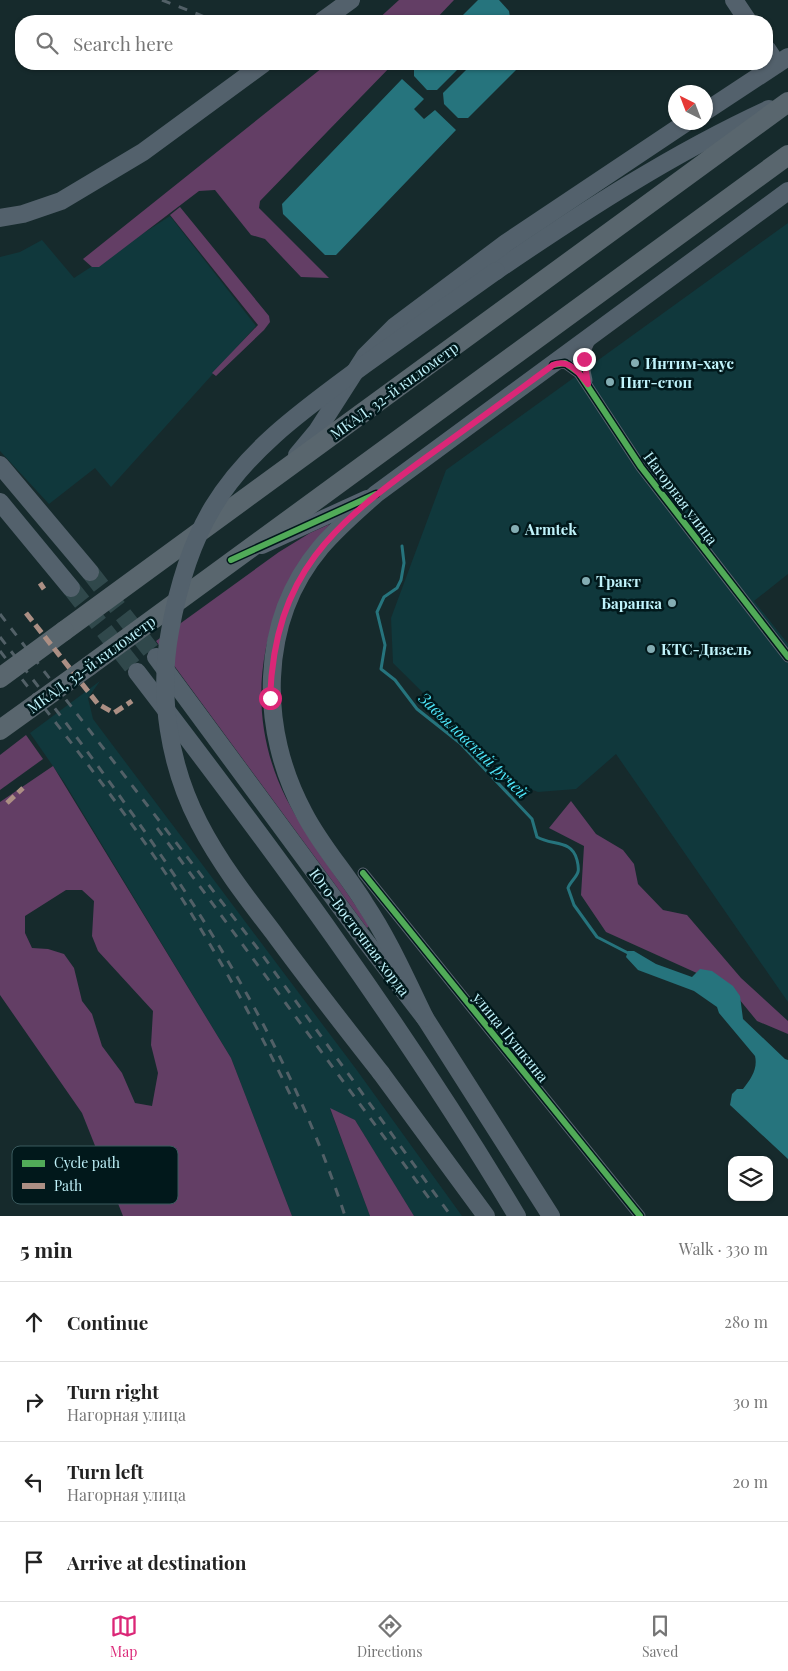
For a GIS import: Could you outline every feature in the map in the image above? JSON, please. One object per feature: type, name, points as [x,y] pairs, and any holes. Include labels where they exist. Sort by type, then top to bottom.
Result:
[{"type":"highway","name":"МКАД, 32-й километр","points":[[0,678],[788,101]]},
{"type":"highway","name":"МКАД, 32-й километр","points":[[0,730],[788,155]]},
{"type":"main road","points":[[330,15],[351,0]]},
{"type":"main road","points":[[734,0],[744,15]]},
{"type":"main road","points":[[0,218],[23,214],[61,201],[143,152],[256,70]]},
{"type":"main road","points":[[713,106],[767,70]]},
{"type":"main road","points":[[486,1216],[244,894],[198,822],[183,785],[170,736],[165,690],[168,643],[177,593],[192,550],[214,505],[238,473],[274,436],[302,411],[496,271],[600,201],[697,144],[788,101]]},
{"type":"main road","points":[[277,477],[317,431],[365,356],[394,326],[506,244],[675,130]]},
{"type":"main road","points":[[425,1018],[388,942],[365,904],[316,833],[296,797],[276,738],[270,698],[274,652],[293,593],[320,548],[342,524],[376,494],[788,191]]},
{"type":"main road","points":[[0,465],[90,572]]},
{"type":"main road","points":[[0,502],[71,588]]},
{"type":"main road","name":"Юго-Восточная хорда","points":[[156,657],[361,935],[425,1018],[551,1216]]},
{"type":"main road","name":"Юго-Восточная хорда","points":[[137,672],[323,919],[467,1133],[516,1216]]},
{"type":"street","name":"Нагорная улица","points":[[588,384],[583,365],[584,352],[593,335]]},
{"type":"street","name":"Нагорная улица","points":[[553,365],[560,362],[569,364],[588,384],[620,438],[788,657]]},
{"type":"street","points":[[231,560],[376,494]]},
{"type":"street","name":"улица Пушкина","points":[[363,873],[640,1216]]},
{"type":"shaded area","points":[[399,0],[454,0],[440,15],[383,15]]},
{"type":"shaded area","points":[[319,70],[387,70],[260,201],[259,208],[329,278],[301,277],[265,239],[251,235],[215,190],[199,191],[99,267],[92,267],[83,259]]},
{"type":"shaded area","points":[[180,207],[269,316],[270,322],[264,330],[216,376],[212,373],[258,325],[170,215]]},
{"type":"shaded area","points":[[170,216],[256,326],[111,487],[95,468],[49,504],[0,451],[0,257],[20,252],[42,240],[74,278]]},
{"type":"shaded area","points":[[788,223],[788,574],[754,601],[788,644],[788,1002],[616,754],[576,789],[538,792],[514,783],[393,663],[391,618],[446,470]]},
{"type":"shaded area","points":[[330,524],[307,554],[288,586],[274,619],[265,654],[261,690],[263,726],[272,762],[286,798],[305,831],[369,926],[367,928],[156,641],[279,552],[310,533]]},
{"type":"shaded area","points":[[100,681],[88,698],[93,719],[356,1069],[462,1216],[414,1216],[355,1120],[330,1109],[370,1216],[292,1216],[231,1058],[64,782],[30,733]]},
{"type":"shaded area","points":[[26,735],[43,759],[0,790],[0,755]]},
{"type":"shaded area","points":[[53,766],[231,1058],[292,1216],[123,1216],[118,1204],[178,1204],[178,1146],[95,1146],[82,1113],[0,995],[0,802]],"holes":[[[66,890],[82,890],[94,901],[92,936],[98,951],[153,1011],[151,1045],[158,1073],[152,1106],[135,1103],[122,1073],[102,1046],[92,1014],[82,1001],[74,968],[64,954],[48,949],[32,948],[25,933],[25,916]]]},
{"type":"shaded area","points":[[571,801],[596,834],[623,850],[634,864],[638,884],[663,910],[687,915],[741,978],[788,1021],[788,1034],[757,1021],[730,988],[606,932],[581,895],[584,846],[549,828]]},
{"type":"shaded area","points":[[330,1108],[355,1120],[414,1216],[370,1216]]},
{"type":"water","points":[[478,0],[499,0],[509,11],[510,15],[463,15]]},
{"type":"water","points":[[414,70],[457,70],[437,90],[427,90],[414,76]]},
{"type":"water","points":[[466,70],[516,70],[468,118],[458,118],[444,104],[443,93]]},
{"type":"water","points":[[402,79],[424,99],[414,109],[424,119],[435,110],[456,130],[336,255],[325,255],[283,214],[282,204]]},
{"type":"water","points":[[628,951],[634,951],[656,964],[692,977],[700,969],[712,971],[733,986],[740,996],[743,1019],[788,1060],[788,1159],[730,1105],[732,1094],[737,1089],[743,1089],[751,1078],[756,1065],[755,1056],[719,1013],[717,1007],[694,991],[638,970],[626,957]]},
{"type":"waterway","name":"Завьяловский ручей","points":[[402,546],[404,563],[401,580],[397,588],[384,597],[377,612],[385,645],[381,669],[395,680],[417,709],[460,743],[532,819],[537,837],[571,849],[577,860],[578,868],[578,872],[568,888],[574,905],[597,937],[630,954]]},
{"type":"tunnel","points":[[90,572],[156,657]]},
{"type":"tunnel","points":[[71,588],[137,672]]},
{"type":"railway","points":[[162,0],[200,15]]},
{"type":"railway","points":[[0,614],[258,949],[451,1216]]},
{"type":"railway","points":[[0,637],[103,772],[152,841],[198,912],[241,984],[281,1059],[315,1136],[345,1216]]},
{"type":"railway","points":[[0,651],[110,794],[172,883],[238,994],[297,1109]]},
{"type":"railway","points":[[157,828],[434,1205]]},
{"type":"marked path","points":[[40,583],[44,589]]},
{"type":"marked path","points":[[26,613],[98,704],[114,713],[132,701]]},
{"type":"marked path","points":[[7,803],[23,788]]},
{"type":"cycle path","points":[[553,365],[565,363],[579,373],[641,467],[788,657]]},
{"type":"cycle path","points":[[231,560],[376,494]]},
{"type":"cycle path","points":[[363,873],[640,1216]]},
{"type":"place","name":"Интим-хаус","points":[[635,363]]},
{"type":"place","name":"Пит-стоп","points":[[610,382]]},
{"type":"place","name":"Armtek","points":[[515,529]]},
{"type":"place","name":"Тракт","points":[[586,581]]},
{"type":"place","name":"Баранка","points":[[672,603]]},
{"type":"place","name":"КТС-Дизель","points":[[651,649]]},
{"type":"route","points":[[270,698],[274,652],[293,593],[307,566],[320,548],[342,524],[376,494],[553,365],[560,362],[569,364],[588,384],[583,365],[584,359]]}]
